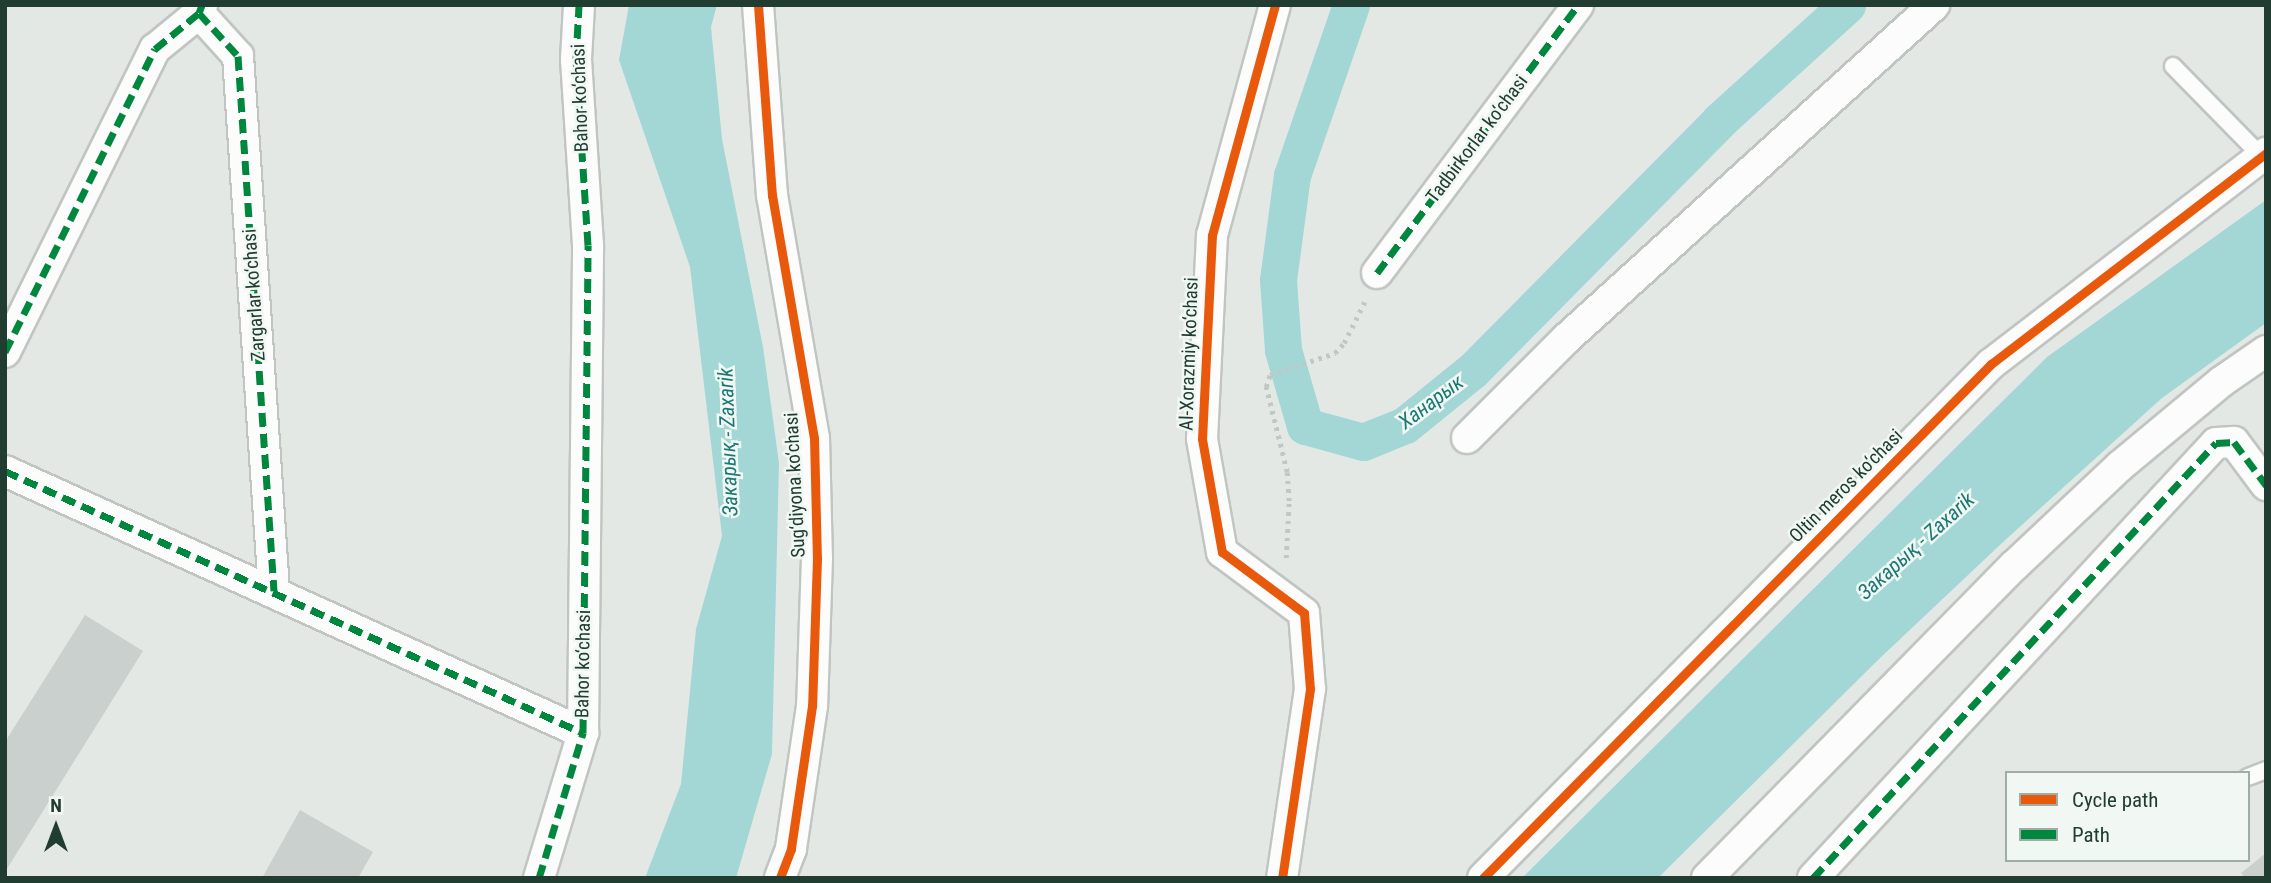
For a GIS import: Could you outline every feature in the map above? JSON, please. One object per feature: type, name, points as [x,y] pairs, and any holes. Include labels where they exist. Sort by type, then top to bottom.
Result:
[{"type":"street","name":"Bahor ko‘chasi","points":[[5,471],[583,733],[588,245],[576,59],[579,5]]},
{"type":"street","name":"Sug‘diyona ko‘chasi","points":[[758,5],[772,195],[814,438],[817,558],[812,706],[791,849],[780,878]]},
{"type":"street","name":"Al-Xorazmiy ko‘chasi","points":[[1275,5],[1212,234],[1202,439],[1222,552],[1304,613],[1310,689],[1282,878]]},
{"type":"street","name":"Tadbirkorlar ko‘chasi","points":[[1377,273],[1578,5]]},
{"type":"street","points":[[1467,438],[1567,338],[1934,5]]},
{"type":"street","name":"Zargarlar ko‘chasi","points":[[5,352],[155,49],[201,9],[238,56],[274,592]]},
{"type":"street","name":"Oltin meros ko‘chasi","points":[[1483,878],[1991,364],[2263,155]]},
{"type":"street","points":[[1707,878],[2024,556],[2120,466],[2221,383],[2266,351]]},
{"type":"street","points":[[1813,878],[2216,443],[2234,442],[2266,485]]},
{"type":"street","points":[[538,878],[583,733]]},
{"type":"lane","points":[[2173,65],[2263,155]]},
{"type":"path","points":[[1284,598],[1288,482],[1266,387],[1270,375],[1335,353],[1349,333],[1377,273]]},
{"type":"water","name":"Закарық - Zaxarik","points":[[629,5],[717,5],[711,27],[722,139],[763,347],[779,463],[772,754],[736,878],[645,878],[681,784],[696,629],[722,536],[690,267],[619,60]]},
{"type":"water","name":"Закарық - Zaxarik","points":[[2266,200],[2266,323],[2162,398],[2002,543],[1879,659],[1658,878],[1522,878],[2047,357]]},
{"type":"building","points":[[85,615],[143,651],[5,872],[5,742]]},
{"type":"building","points":[[300,810],[373,852],[358,878],[262,878]]},
{"type":"building","points":[[2266,853],[2266,878],[2245,878],[2241,873]]},
{"type":"waterway","name":"Ханарык","points":[[1351,5],[1292,175],[1278,280],[1283,350],[1305,426],[1363,442],[1405,425],[1473,370],[1719,121],[1847,5]]},
{"type":"marked path","points":[[5,352],[155,49],[199,13],[202,5]]},
{"type":"marked path","points":[[539,878],[583,733],[588,245],[576,59],[579,5]]},
{"type":"marked path","points":[[1377,273],[1578,5]]},
{"type":"marked path","points":[[199,13],[238,56],[274,591]]},
{"type":"marked path","points":[[1813,878],[2216,443],[2234,442],[2266,485]]},
{"type":"marked path","points":[[5,471],[583,733]]},
{"type":"cycle path","points":[[758,5],[772,195],[814,438],[817,558],[812,706],[791,849],[780,878]]},
{"type":"cycle path","points":[[1275,5],[1212,235],[1202,439],[1222,552],[1304,613],[1310,689],[1282,878]]},
{"type":"cycle path","points":[[1483,878],[1991,364],[2266,153]]}]
